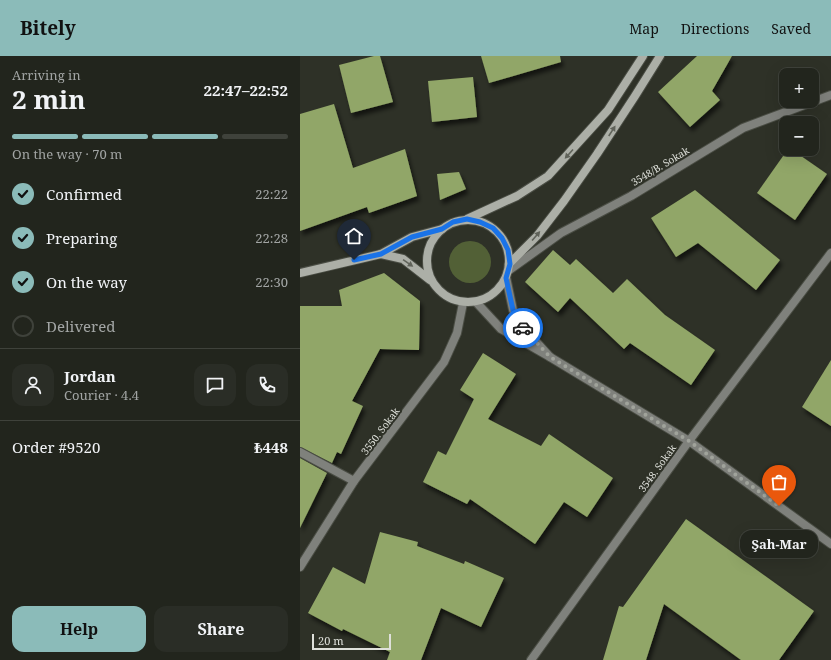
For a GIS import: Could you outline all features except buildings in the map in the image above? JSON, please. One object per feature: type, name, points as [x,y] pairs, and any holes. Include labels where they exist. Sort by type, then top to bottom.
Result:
[{"type":"main road","points":[[430,280],[427,266],[427,253],[432,240],[442,229],[453,222],[467,219],[517,196],[548,176],[608,110],[643,56]]},
{"type":"main road","points":[[381,254],[403,259],[430,280],[438,291],[450,299],[463,303],[476,302],[488,298],[499,289],[508,271],[564,201],[597,154],[660,56]]},
{"type":"main road","points":[[467,219],[480,222],[493,228],[502,238],[508,250],[508,271]]},
{"type":"main road","points":[[300,273],[381,254],[412,237],[442,229]]},
{"type":"street","name":"3548/B. Sokak","points":[[508,271],[561,233],[631,196],[743,128],[831,94]]},
{"type":"street","name":"3548. Sokak","points":[[531,660],[689,441],[831,253]]},
{"type":"street","points":[[508,271],[513,310],[521,325],[550,357]]},
{"type":"street","points":[[476,302],[501,329],[689,441],[831,544]]},
{"type":"street","name":"3550. Sokak","points":[[300,567],[354,482],[444,362],[457,332],[463,303]]},
{"type":"street","points":[[300,452],[354,482]]},
{"type":"green space","points":[[470,241],[485,247],[491,262],[485,277],[470,283],[455,277],[449,262],[455,247]]},
{"type":"way so far","points":[[523,328],[550,357],[689,441],[779,506]]},
{"type":"place","name":"Şah-Mar","points":[[779,506]]},
{"type":"route","points":[[354,260],[381,254],[412,237],[442,229],[453,222],[467,219],[480,222],[493,228],[502,238],[508,250],[510,264],[506,278],[513,310],[523,328]]}]
